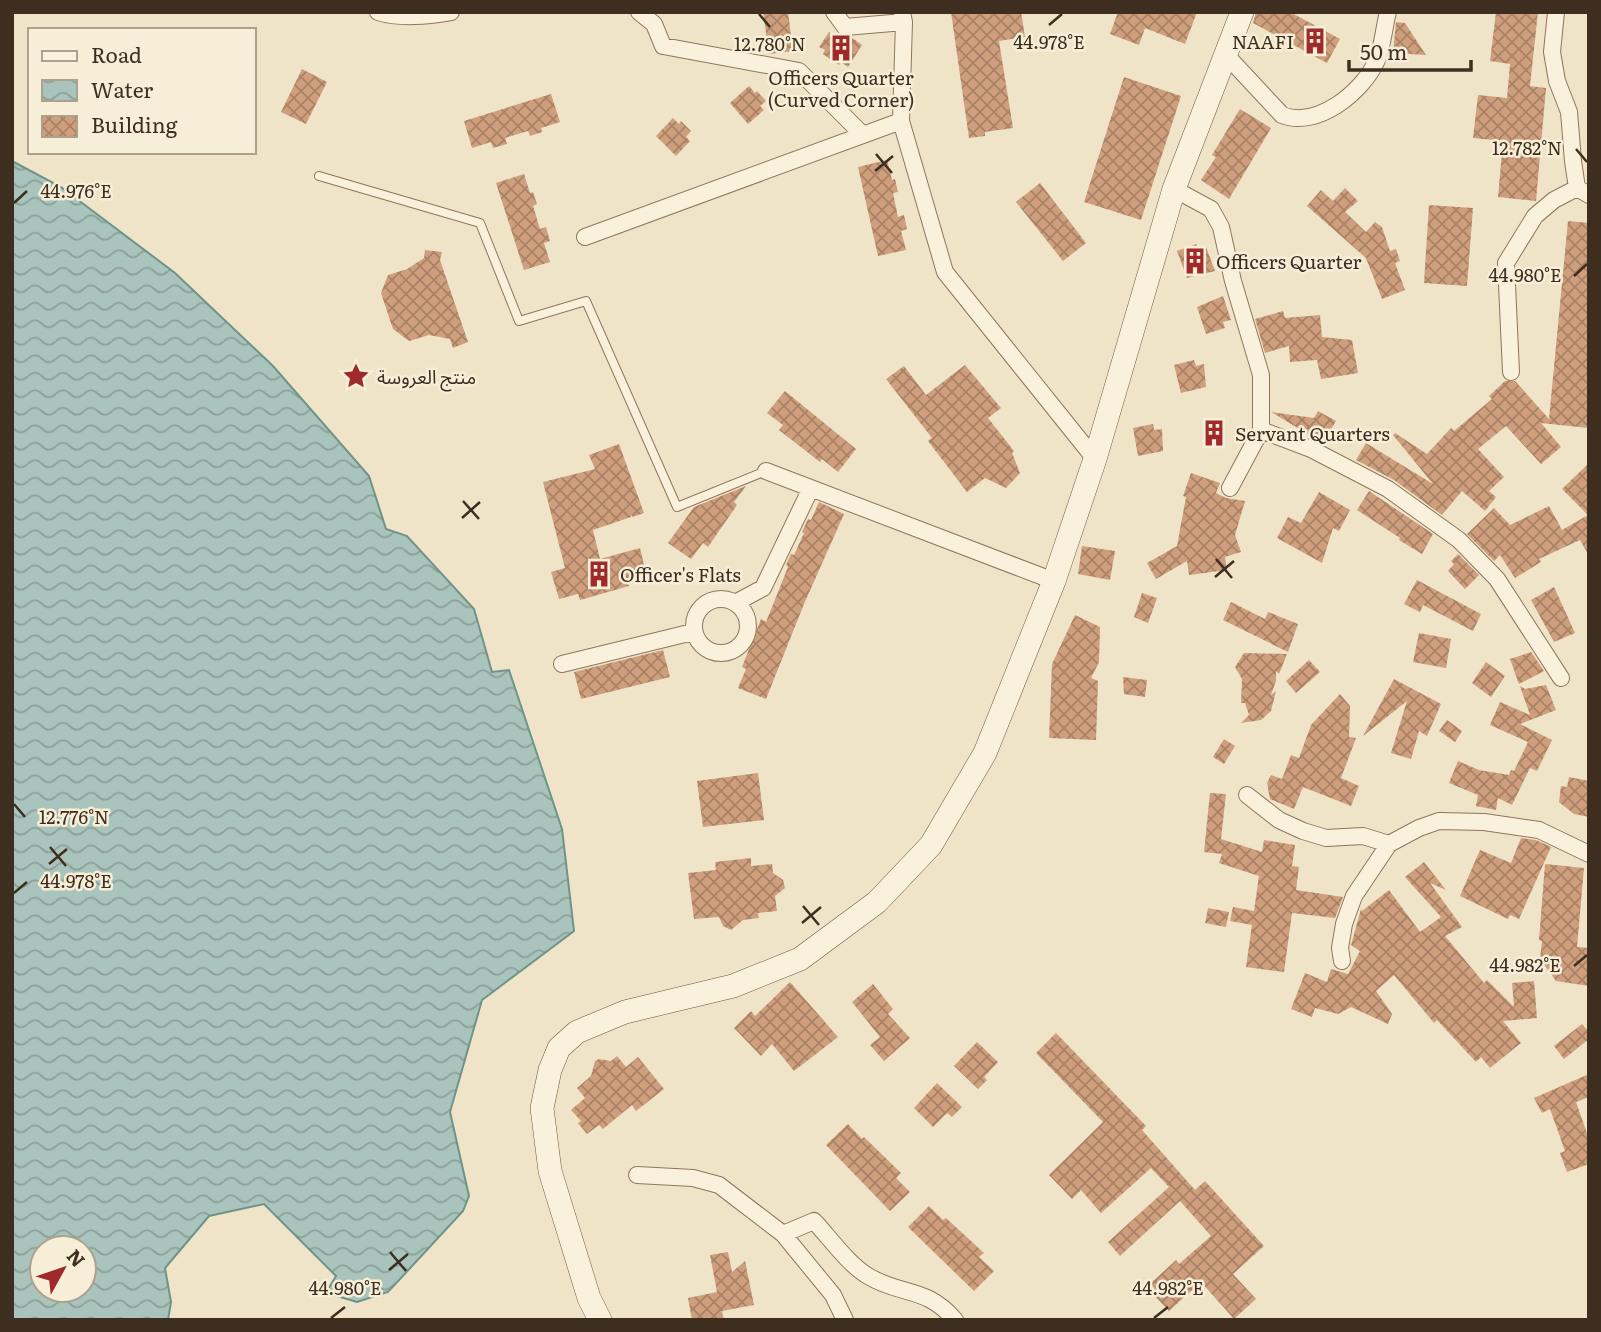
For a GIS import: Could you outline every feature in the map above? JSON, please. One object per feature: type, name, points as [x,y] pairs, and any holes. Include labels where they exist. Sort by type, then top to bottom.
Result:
[{"type":"main road","points":[[600,1320],[589,1298],[550,1171],[542,1108],[550,1070],[559,1048],[577,1032],[625,1012],[733,986],[800,959],[877,902],[931,845],[985,753],[1054,581],[1095,459],[1174,189],[1242,12]]},
{"type":"street","points":[[378,12],[421,16],[451,12]]},
{"type":"street","points":[[639,12],[654,24],[663,46],[799,71],[862,134]]},
{"type":"street","points":[[834,12],[845,27],[903,17],[901,121],[945,272],[1095,459]]},
{"type":"street","points":[[1227,56],[1282,115],[1293,119],[1315,117],[1328,111],[1358,86],[1376,61],[1388,12]]},
{"type":"street","points":[[1511,372],[1506,263],[1535,216],[1554,200],[1583,191],[1573,161],[1569,112],[1557,81],[1552,52],[1556,12]]},
{"type":"street","points":[[585,237],[901,121]]},
{"type":"street","points":[[1174,189],[1211,209],[1222,227],[1233,281],[1261,375],[1261,430],[1230,488]]},
{"type":"street","points":[[1261,430],[1311,449],[1388,489],[1459,540],[1497,579],[1561,678]]},
{"type":"street","points":[[766,471],[1054,581]]},
{"type":"street","points":[[737,603],[749,621],[745,642],[727,654],[705,650],[693,632],[697,610],[715,598],[737,603],[763,588],[810,490]]},
{"type":"street","points":[[562,664],[693,632]]},
{"type":"street","points":[[1247,795],[1279,820],[1303,831],[1326,838],[1363,836],[1389,844]]},
{"type":"street","points":[[1342,961],[1340,947],[1344,924],[1354,896],[1389,844],[1419,828],[1438,821],[1484,822],[1539,830],[1589,854]]},
{"type":"street","points":[[637,1175],[693,1178],[719,1185],[783,1234],[833,1295],[845,1320]]},
{"type":"street","points":[[783,1234],[814,1221],[863,1274],[876,1281],[931,1298],[954,1320]]},
{"type":"lane","points":[[319,176],[480,223],[519,321],[586,301],[677,507],[766,471]]},
{"type":"water","points":[[12,161],[61,187],[175,273],[273,366],[369,476],[386,529],[407,536],[474,609],[492,672],[509,670],[562,829],[574,931],[482,1000],[450,1112],[469,1196],[463,1211],[388,1292],[357,1302],[326,1293],[336,1276],[264,1204],[209,1216],[165,1268],[171,1302],[168,1320],[12,1320]]},
{"type":"building","points":[[763,12],[788,12],[793,51],[769,54]]},
{"type":"building","points":[[951,12],[1021,12],[1025,37],[999,41],[1013,128],[985,132],[985,136],[969,138]]},
{"type":"building","points":[[1118,12],[1197,12],[1185,44],[1145,28],[1139,45],[1110,34]]},
{"type":"building","points":[[1256,12],[1290,12],[1340,39],[1327,63],[1253,23]]},
{"type":"building","points":[[1496,12],[1538,12],[1530,86],[1546,88],[1536,201],[1498,197],[1503,141],[1473,138],[1478,95],[1507,98],[1510,64],[1490,61]]},
{"type":"building","points":[[1396,22],[1405,23],[1426,55],[1393,53]]},
{"type":"building","name":"Officers Quarter (Curved Corner)","points":[[829,32],[840,40],[842,37],[851,37],[862,45],[848,67],[841,62],[839,65],[823,54],[825,50],[819,47]]},
{"type":"building","points":[[302,69],[327,82],[306,124],[281,112]]},
{"type":"building","points":[[1124,77],[1181,96],[1141,220],[1084,202]]},
{"type":"building","points":[[749,86],[766,101],[760,106],[764,110],[748,124],[730,103]]},
{"type":"building","points":[[551,94],[560,122],[541,128],[542,132],[530,136],[528,131],[505,138],[507,144],[493,148],[491,142],[472,148],[464,121]]},
{"type":"building","points":[[1240,109],[1271,128],[1229,199],[1201,180],[1216,157],[1212,155]]},
{"type":"building","points":[[673,118],[679,124],[681,121],[691,131],[686,137],[690,141],[676,156],[656,136]]},
{"type":"building","points":[[887,160],[898,192],[893,193],[898,217],[904,215],[907,229],[901,231],[906,250],[878,256],[858,167]]},
{"type":"building","points":[[524,174],[537,204],[533,206],[540,229],[546,227],[550,241],[544,243],[550,262],[524,270],[496,183]]},
{"type":"building","points":[[1040,183],[1086,243],[1063,261],[1016,202]]},
{"type":"building","points":[[1345,188],[1358,201],[1345,212],[1366,232],[1375,222],[1382,227],[1390,251],[1396,249],[1400,261],[1395,263],[1405,290],[1382,299],[1366,258],[1307,206],[1321,190],[1333,201]]},
{"type":"building","points":[[1429,205],[1473,208],[1467,286],[1424,283]]},
{"type":"building","points":[[1568,221],[1589,223],[1588,428],[1541,423],[1561,447],[1541,464],[1506,426],[1478,449],[1504,477],[1489,491],[1496,497],[1485,511],[1462,491],[1442,515],[1394,480],[1356,460],[1366,443],[1433,484],[1393,435],[1395,433],[1427,454],[1451,428],[1454,431],[1492,399],[1489,396],[1505,381],[1515,381],[1549,419]]},
{"type":"building","name":"Officers Quarter","points":[[1196,244],[1199,250],[1206,247],[1215,271],[1187,278],[1177,251]]},
{"type":"building","points":[[425,250],[442,252],[440,260],[468,342],[453,348],[450,339],[429,335],[409,341],[393,329],[381,293],[388,275],[407,269],[424,258]]},
{"type":"building","name":"Officers Quarter","points":[[1223,296],[1231,320],[1223,322],[1225,328],[1206,334],[1197,307]]},
{"type":"building","points":[[1283,311],[1285,318],[1320,315],[1322,337],[1352,340],[1358,373],[1321,379],[1317,360],[1290,362],[1289,346],[1265,353],[1255,319]]},
{"type":"building","points":[[1194,360],[1196,366],[1204,364],[1206,387],[1181,393],[1174,365]]},
{"type":"building","points":[[965,365],[1001,408],[988,418],[1014,451],[1012,453],[1020,473],[1006,488],[985,478],[967,492],[928,441],[932,438],[886,379],[904,366],[926,395]]},
{"type":"building","points":[[785,391],[856,449],[838,472],[822,459],[820,462],[779,430],[783,425],[767,413]]},
{"type":"building","points":[[1318,411],[1336,421],[1323,443],[1271,412],[1314,418]]},
{"type":"building","points":[[1153,424],[1154,430],[1162,429],[1163,451],[1138,456],[1133,428]]},
{"type":"building","points":[[619,444],[644,513],[633,517],[631,515],[593,530],[600,559],[640,548],[647,577],[628,582],[629,586],[580,600],[578,594],[559,599],[551,572],[565,568],[543,482],[595,469],[589,455]]},
{"type":"building","points":[[1589,463],[1589,556],[1580,540],[1539,559],[1541,562],[1515,578],[1500,555],[1494,561],[1467,534],[1494,508],[1510,525],[1549,506],[1562,530],[1588,515],[1562,489]]},
{"type":"building","points":[[1191,473],[1220,483],[1216,493],[1226,498],[1245,501],[1235,535],[1241,552],[1225,557],[1227,570],[1189,575],[1187,561],[1156,579],[1147,563],[1177,546],[1186,497],[1183,496]]},
{"type":"building","name":"Officer's Flats","points":[[746,486],[734,502],[737,505],[708,547],[703,543],[691,559],[668,543],[694,507]]},
{"type":"building","points":[[1369,491],[1433,534],[1422,554],[1357,510]]},
{"type":"building","points":[[1319,492],[1350,510],[1339,531],[1333,528],[1322,563],[1277,538],[1288,517],[1301,523]]},
{"type":"building","points":[[819,502],[844,514],[766,699],[738,688],[746,669],[742,667],[761,619],[766,622],[791,554],[794,555],[808,519],[811,520]]},
{"type":"building","points":[[1082,546],[1115,551],[1110,580],[1078,574]]},
{"type":"building","points":[[1458,554],[1479,575],[1465,589],[1448,571],[1454,564],[1451,561]]},
{"type":"building","points":[[1417,580],[1481,614],[1473,631],[1423,605],[1420,612],[1404,604]]},
{"type":"building","points":[[1554,587],[1575,633],[1554,642],[1531,600]]},
{"type":"building","points":[[1142,593],[1157,598],[1148,623],[1134,617]]},
{"type":"building","points":[[1231,602],[1265,619],[1268,612],[1298,624],[1288,652],[1223,620]]},
{"type":"building","points":[[1075,615],[1100,627],[1099,662],[1091,678],[1098,681],[1096,740],[1049,738],[1052,664]]},
{"type":"building","points":[[1419,633],[1451,639],[1446,668],[1413,662]]},
{"type":"building","points":[[663,650],[670,677],[581,699],[574,672]]},
{"type":"building","points":[[1531,652],[1544,671],[1519,684],[1510,659]]},
{"type":"building","points":[[1244,653],[1287,654],[1279,674],[1276,671],[1271,695],[1276,691],[1271,711],[1261,720],[1241,723],[1249,715],[1245,703],[1241,703],[1242,679],[1235,667]]},
{"type":"building","points":[[1309,660],[1320,672],[1296,693],[1286,681]]},
{"type":"building","points":[[1486,662],[1505,676],[1491,697],[1472,683]]},
{"type":"building","points":[[1123,677],[1147,680],[1145,697],[1124,694]]},
{"type":"building","points":[[1394,679],[1441,704],[1427,736],[1419,731],[1411,759],[1391,753],[1407,701],[1363,736]]},
{"type":"building","points":[[1546,685],[1556,710],[1520,724],[1552,740],[1537,771],[1530,768],[1512,805],[1498,798],[1496,810],[1476,806],[1478,795],[1449,783],[1458,761],[1479,770],[1509,775],[1511,770],[1514,771],[1528,742],[1490,725],[1500,702],[1530,715],[1520,686],[1525,689]]},
{"type":"building","points":[[1340,694],[1350,706],[1349,737],[1356,738],[1341,778],[1359,786],[1351,806],[1303,787],[1294,809],[1270,799],[1267,783],[1271,775],[1282,779],[1291,755],[1299,758],[1311,725]]},
{"type":"building","points":[[1447,720],[1462,731],[1455,742],[1439,731]]},
{"type":"building","points":[[1224,739],[1235,746],[1224,764],[1213,757]]},
{"type":"building","points":[[758,773],[764,820],[703,827],[697,781]]},
{"type":"building","points":[[1569,777],[1589,781],[1589,817],[1574,814],[1559,802],[1561,786],[1567,787]]},
{"type":"building","points":[[1210,793],[1226,794],[1221,839],[1262,852],[1264,840],[1295,845],[1292,866],[1299,867],[1296,890],[1343,897],[1335,918],[1292,913],[1284,972],[1246,967],[1252,925],[1230,921],[1233,907],[1254,911],[1259,876],[1219,863],[1222,854],[1204,852]]},
{"type":"building","points":[[1521,838],[1536,840],[1551,847],[1519,919],[1510,915],[1508,919],[1460,896],[1480,850],[1511,863]]},
{"type":"building","points":[[751,858],[751,866],[772,864],[773,873],[783,880],[785,888],[775,896],[777,911],[758,913],[759,918],[743,920],[731,930],[723,926],[719,917],[694,919],[688,873],[716,870],[715,862]]},
{"type":"building","points":[[1424,862],[1446,890],[1430,883],[1462,927],[1445,936],[1484,983],[1487,980],[1514,1007],[1512,983],[1534,981],[1537,1018],[1503,1021],[1521,1043],[1490,1068],[1481,1057],[1476,1062],[1437,1020],[1434,1023],[1394,975],[1376,991],[1392,1014],[1388,1024],[1351,1007],[1338,1014],[1315,1008],[1312,1017],[1291,1009],[1305,973],[1327,982],[1331,969],[1348,974],[1360,951],[1351,945],[1361,909],[1362,911],[1389,890],[1420,932],[1441,917],[1405,877]]},
{"type":"building","points":[[1545,864],[1584,868],[1577,947],[1589,948],[1589,986],[1556,981],[1540,959]]},
{"type":"building","points":[[1208,908],[1229,912],[1226,927],[1205,923]]},
{"type":"building","points":[[790,982],[838,1037],[794,1071],[772,1044],[761,1056],[734,1028],[751,1011],[755,1016]]},
{"type":"building","points":[[873,984],[893,1009],[888,1014],[910,1038],[884,1061],[870,1045],[880,1037],[852,1002]]},
{"type":"building","points":[[1582,1024],[1589,1032],[1589,1039],[1564,1059],[1554,1046]]},
{"type":"building","points":[[1056,1033],[1146,1126],[1142,1130],[1195,1190],[1205,1181],[1264,1246],[1233,1274],[1256,1299],[1234,1319],[1201,1282],[1169,1311],[1150,1291],[1154,1288],[1150,1284],[1176,1260],[1179,1264],[1211,1236],[1180,1201],[1120,1256],[1108,1242],[1169,1187],[1151,1168],[1101,1213],[1081,1190],[1072,1199],[1049,1175],[1103,1122],[1036,1053]]},
{"type":"building","points":[[977,1042],[998,1062],[984,1077],[987,1080],[978,1089],[954,1066]]},
{"type":"building","points":[[617,1056],[626,1067],[638,1057],[664,1089],[636,1111],[632,1105],[603,1129],[599,1125],[587,1134],[578,1123],[581,1121],[571,1110],[585,1098],[577,1088],[591,1076],[595,1061],[611,1061]]},
{"type":"building","points":[[1589,1074],[1589,1097],[1576,1102],[1589,1139],[1589,1164],[1567,1172],[1560,1153],[1565,1151],[1550,1109],[1542,1113],[1534,1098]]},
{"type":"building","points":[[937,1083],[962,1107],[952,1117],[947,1113],[933,1127],[914,1108]]},
{"type":"building","points":[[848,1124],[901,1173],[896,1178],[910,1192],[890,1211],[826,1145]]},
{"type":"building","points":[[929,1206],[984,1253],[979,1257],[994,1271],[974,1291],[908,1227]]},
{"type":"building","points":[[728,1252],[732,1272],[745,1261],[754,1305],[722,1311],[724,1320],[692,1320],[688,1298],[717,1292],[710,1255]]},
{"type":"place","name":"NAAFI","points":[[1315,41]]},
{"type":"place","name":"Officers Quarter (Curved Corner)","points":[[841,48]]},
{"type":"place","name":"Officers Quarter","points":[[1195,261]]},
{"type":"place","name":"منتج العروسة","points":[[356,376]]},
{"type":"place","name":"Servant Quarters","points":[[1214,433]]},
{"type":"place","name":"Officer's Flats","points":[[599,574]]}]
